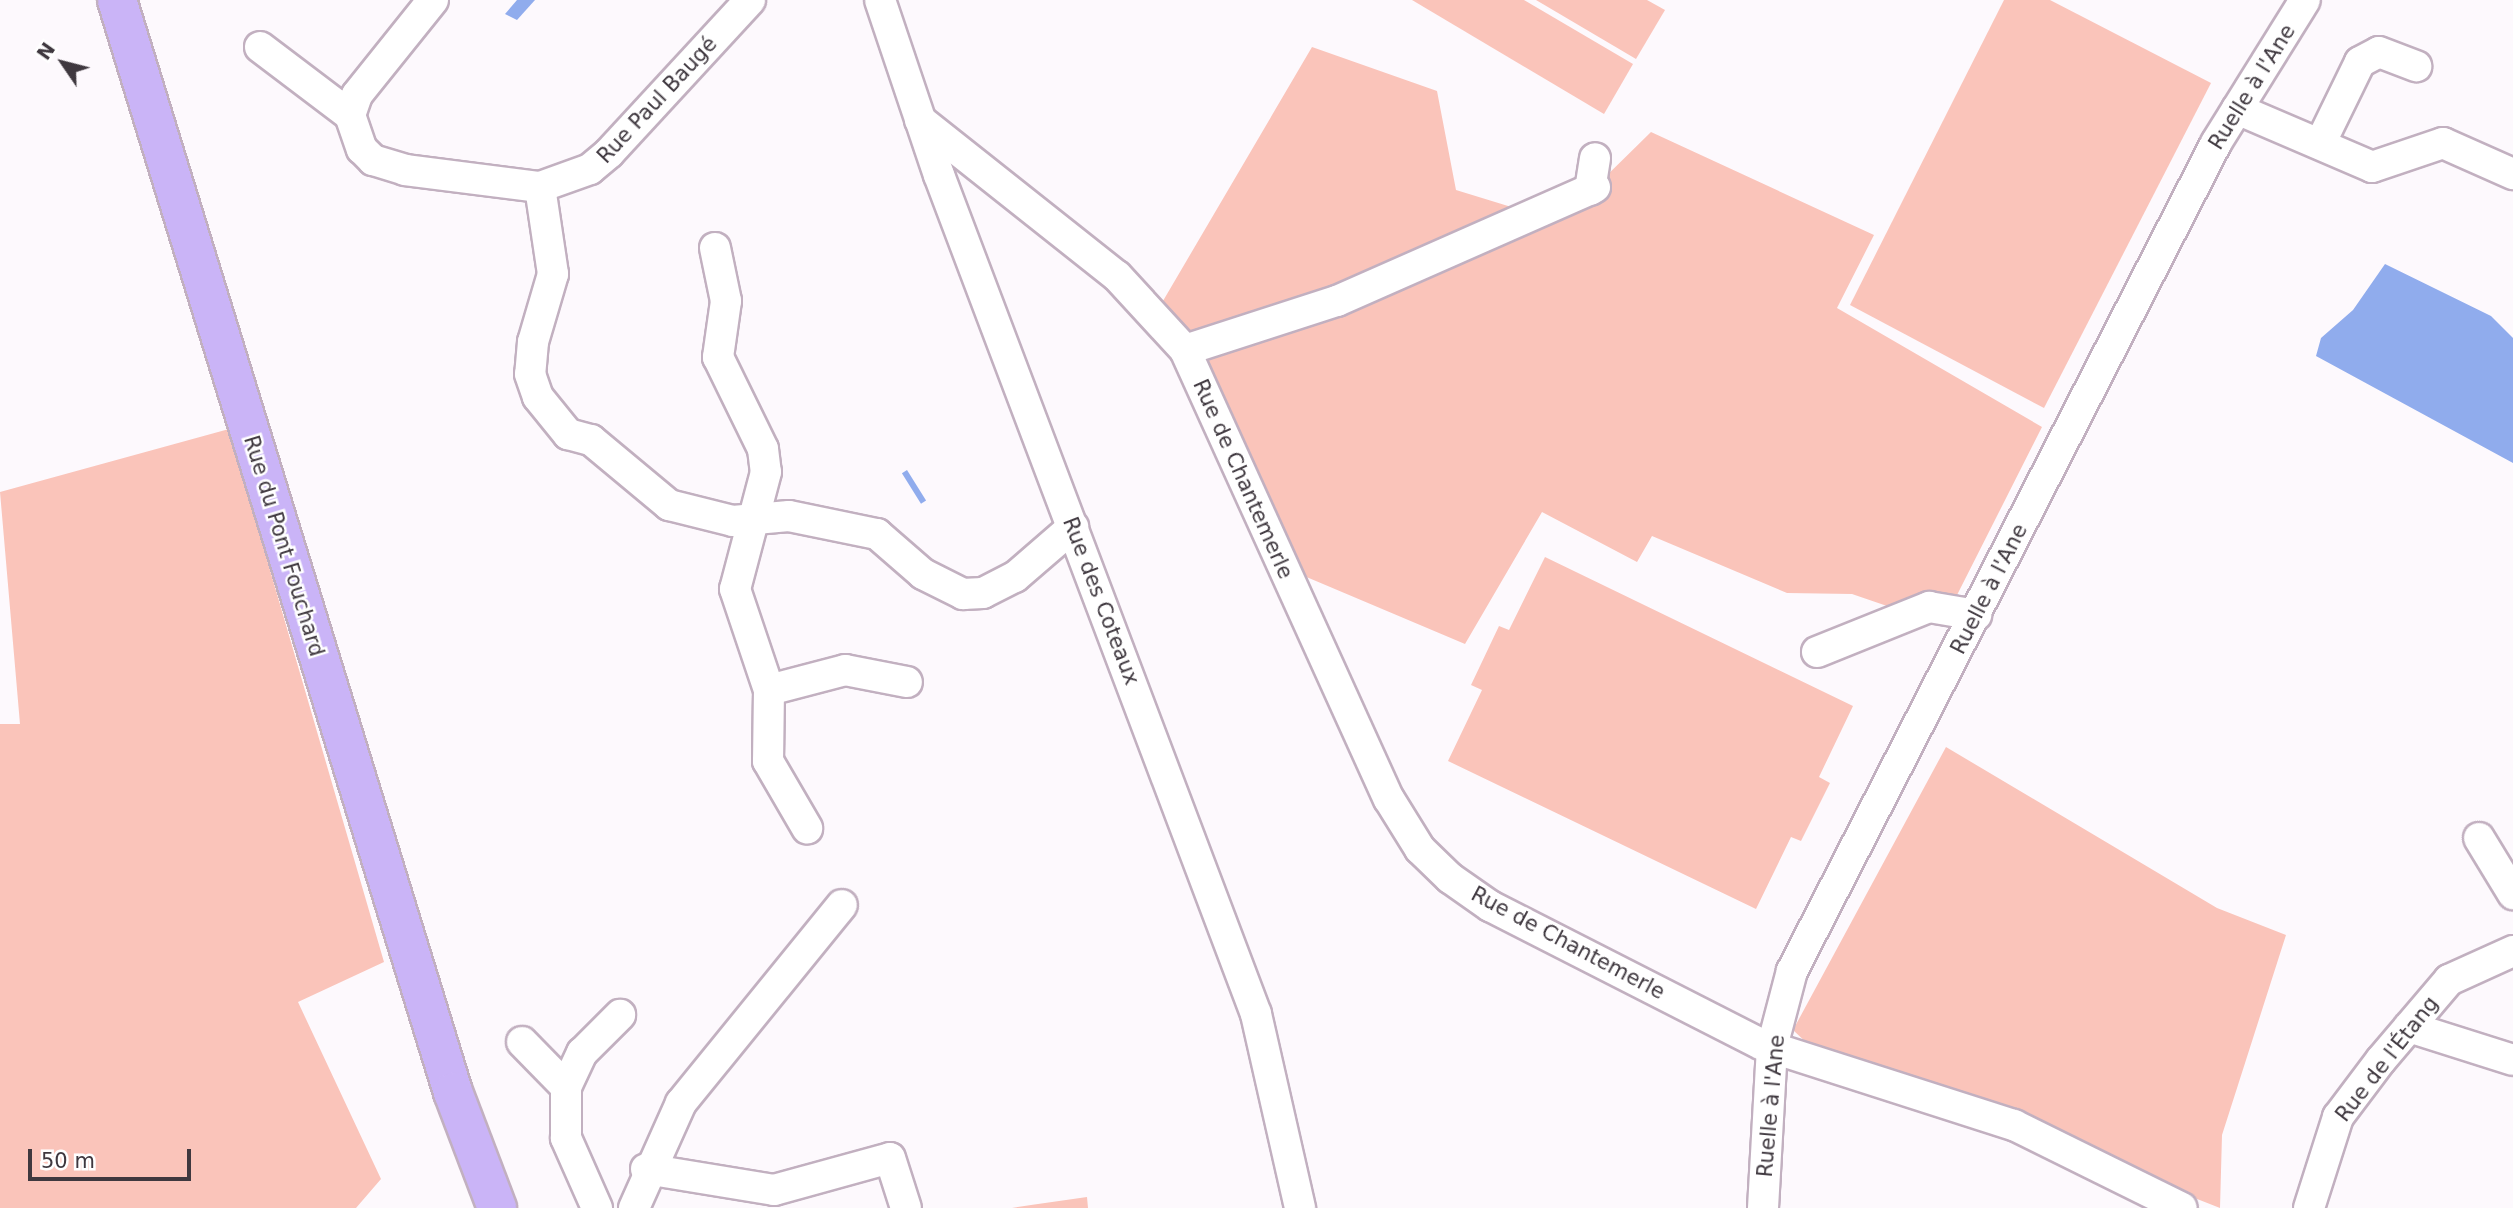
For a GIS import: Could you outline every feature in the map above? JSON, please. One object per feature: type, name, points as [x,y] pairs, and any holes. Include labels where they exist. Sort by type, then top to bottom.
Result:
[{"type":"main road","name":"Rue du Pont Fouchard","points":[[117,0],[453,1092],[497,1208]]},
{"type":"main road","name":"Rue du Pont Fouchard","points":[[453,1092],[480,1208]]},
{"type":"street","points":[[260,47],[350,114],[357,95],[433,0]]},
{"type":"street","name":"Rue Paul Baugé","points":[[350,114],[362,149],[373,160],[540,187],[590,169],[609,153],[750,0]]},
{"type":"street","name":"Rue des Coteaux","points":[[880,0],[958,225],[1256,1014],[1300,1208]]},
{"type":"street","name":"Ruelle à l'Ane","points":[[1763,1208],[1772,1047],[1792,971],[2237,108],[2305,0]]},
{"type":"street","points":[[2320,144],[2360,62],[2379,52],[2416,65]]},
{"type":"street","points":[[2237,108],[2372,167],[2443,143],[2513,174]]},
{"type":"street","name":"Rue de Chantemerle","points":[[920,120],[1010,194],[1117,276],[1185,351],[1389,799],[1420,849],[1490,906],[1772,1047],[2014,1125],[2182,1208]]},
{"type":"street","points":[[941,179],[950,168],[985,173]]},
{"type":"street","points":[[1185,351],[1337,301],[1593,178]]},
{"type":"street","name":"Rue de Chantemerle","points":[[941,179],[977,184],[1010,194]]},
{"type":"street","points":[[540,187],[553,274],[530,374],[546,415],[568,434],[591,440],[669,505],[733,521],[756,515],[877,534],[923,574],[962,594],[983,593],[1015,577],[1073,527]]},
{"type":"street","points":[[958,225],[963,201],[975,190],[1010,194]]},
{"type":"street","points":[[715,248],[726,301],[718,357],[763,449],[766,472],[735,589],[769,690],[768,761],[807,828]]},
{"type":"street","points":[[1816,652],[1929,607],[1976,615]]},
{"type":"street","points":[[769,690],[845,670],[907,682]]},
{"type":"street","points":[[2479,838],[2513,894]]},
{"type":"street","points":[[634,1208],[646,1169],[714,1055],[842,905]]},
{"type":"street","name":"Rue de l'Étang","points":[[2309,1208],[2338,1117],[2409,1027],[2449,979],[2513,951]]},
{"type":"street","points":[[597,1208],[566,1138],[566,1087],[582,1053],[620,1015]]},
{"type":"street","points":[[2409,1027],[2513,1060]]},
{"type":"street","points":[[522,1042],[566,1087]]},
{"type":"street","points":[[646,1169],[774,1190],[890,1158],[906,1208]]},
{"type":"shaded area","points":[[1412,0],[1524,0],[1633,64],[1604,114]]},
{"type":"shaded area","points":[[1536,0],[1647,0],[1665,10],[1636,59]]},
{"type":"shaded area","points":[[2004,0],[2050,0],[2211,83],[2044,408],[1850,305]]},
{"type":"shaded area","points":[[1312,47],[1437,91],[1456,190],[1547,218],[1595,187],[1651,132],[1874,235],[1837,308],[2042,427],[1955,599],[1887,606],[1852,594],[1787,593],[1652,536],[1637,562],[1542,512],[1465,644],[1297,573],[1160,306]]},
{"type":"shaded area","points":[[229,429],[384,962],[298,1002],[381,1179],[356,1208],[0,1208],[0,724],[20,724],[0,492]]},
{"type":"shaded area","points":[[1545,557],[1853,706],[1819,777],[1830,783],[1801,841],[1791,837],[1756,909],[1448,761],[1482,690],[1471,685],[1499,626],[1509,630]]},
{"type":"shaded area","points":[[1946,747],[2217,908],[2286,935],[2222,1135],[2220,1208],[1811,1047],[1793,1030]]},
{"type":"shaded area","points":[[1087,1197],[1088,1208],[1012,1208],[1031,1205]]},
{"type":"water","points":[[517,0],[535,0],[517,20],[505,14]]},
{"type":"water","points":[[2385,264],[2491,316],[2513,338],[2513,463],[2316,356],[2321,338],[2353,310]]},
{"type":"water","points":[[907,470],[926,501],[921,504],[902,473]]}]
